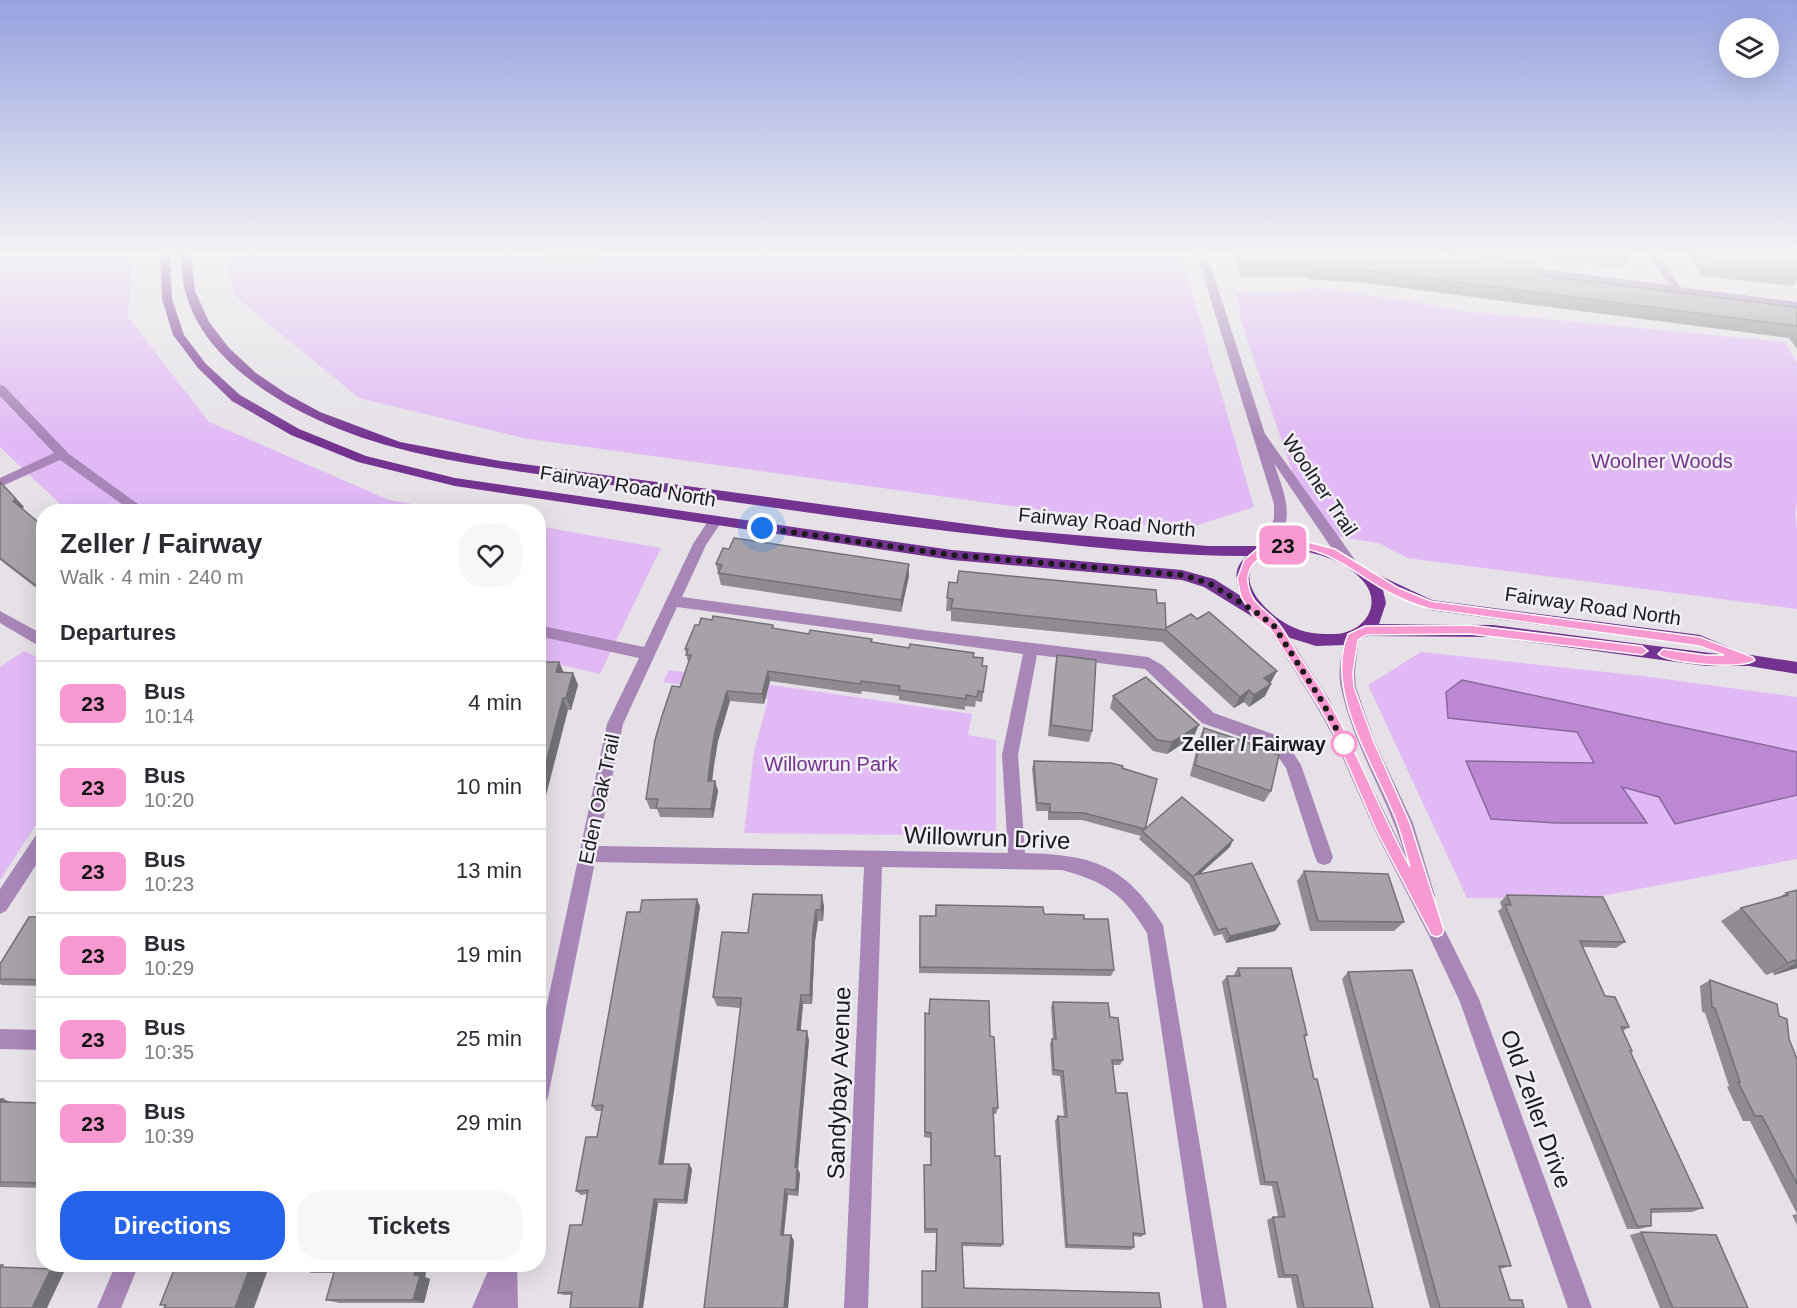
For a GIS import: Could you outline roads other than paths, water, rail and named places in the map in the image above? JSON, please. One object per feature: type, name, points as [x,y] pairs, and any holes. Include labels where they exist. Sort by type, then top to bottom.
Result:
[{"type":"main road","name":"Fairway Road North","points":[[173,316],[179,335],[202,366],[236,398],[295,432],[362,459],[455,482],[952,555],[1182,575],[1209,583],[1257,613]]},
{"type":"main road","name":"Fairway Road North","points":[[199,316],[203,326],[227,354],[262,384],[306,409],[383,441],[474,461],[944,528],[1159,549],[1266,549]]},
{"type":"main road","points":[[1287,545],[1308,546],[1331,552],[1348,561],[1364,574],[1377,595],[1378,609],[1374,621],[1359,634],[1326,641],[1304,638],[1274,626],[1257,613],[1246,597],[1242,579],[1248,563],[1266,549],[1287,545]]},
{"type":"main road","name":"Fairway Road North","points":[[1364,574],[1393,590],[1430,605],[1700,641],[1749,660]]},
{"type":"main road","name":"Fairway Road North","points":[[1359,634],[1470,630],[1706,660],[1749,660],[1797,668]]},
{"type":"street","name":"Woolner Trail","points":[[1222,316],[1281,504],[1281,518],[1266,549]]},
{"type":"street","points":[[0,388],[62,454],[132,504]]},
{"type":"street","name":"Woolner Trail","points":[[1259,433],[1271,446],[1292,482],[1348,561]]},
{"type":"street","points":[[0,483],[62,454]]},
{"type":"street","name":"Eden Oak Trail","points":[[546,1057],[615,724],[700,544],[715,521]]},
{"type":"street","points":[[672,601],[922,636],[1148,663],[1208,718],[1278,743],[1293,765],[1324,857]]},
{"type":"street","points":[[0,616],[36,638]]},
{"type":"street","name":"Old Zeller Drive","points":[[1274,626],[1323,703],[1341,737],[1381,826],[1437,930],[1469,999],[1580,1308]]},
{"type":"street","points":[[546,632],[648,654]]},
{"type":"street","name":"Old Zeller Drive","points":[[1359,634],[1347,673],[1348,687],[1367,742],[1404,823],[1437,930]]},
{"type":"street","points":[[1017,862],[1010,755],[1031,649]]},
{"type":"street","points":[[0,905],[36,849]]},
{"type":"street","name":"Willowrun Drive","points":[[587,854],[1062,862],[1092,869],[1119,882],[1141,905],[1156,931],[1215,1308]]},
{"type":"street","name":"Sandybay Avenue","points":[[856,1308],[873,859]]},
{"type":"street","points":[[0,1039],[36,1040]]},
{"type":"street","points":[[109,1308],[125,1272]]},
{"type":"street","points":[[484,1308],[501,1272]]},
{"type":"street","points":[[505,1272],[506,1308]]},
{"type":"place","name":"Zeller / Fairway","points":[[1344,744]]},
{"type":"park label","name":"Woolner Woods","points":[[1662,461]]},
{"type":"park label","name":"Willowrun Park","points":[[831,764]]}]
